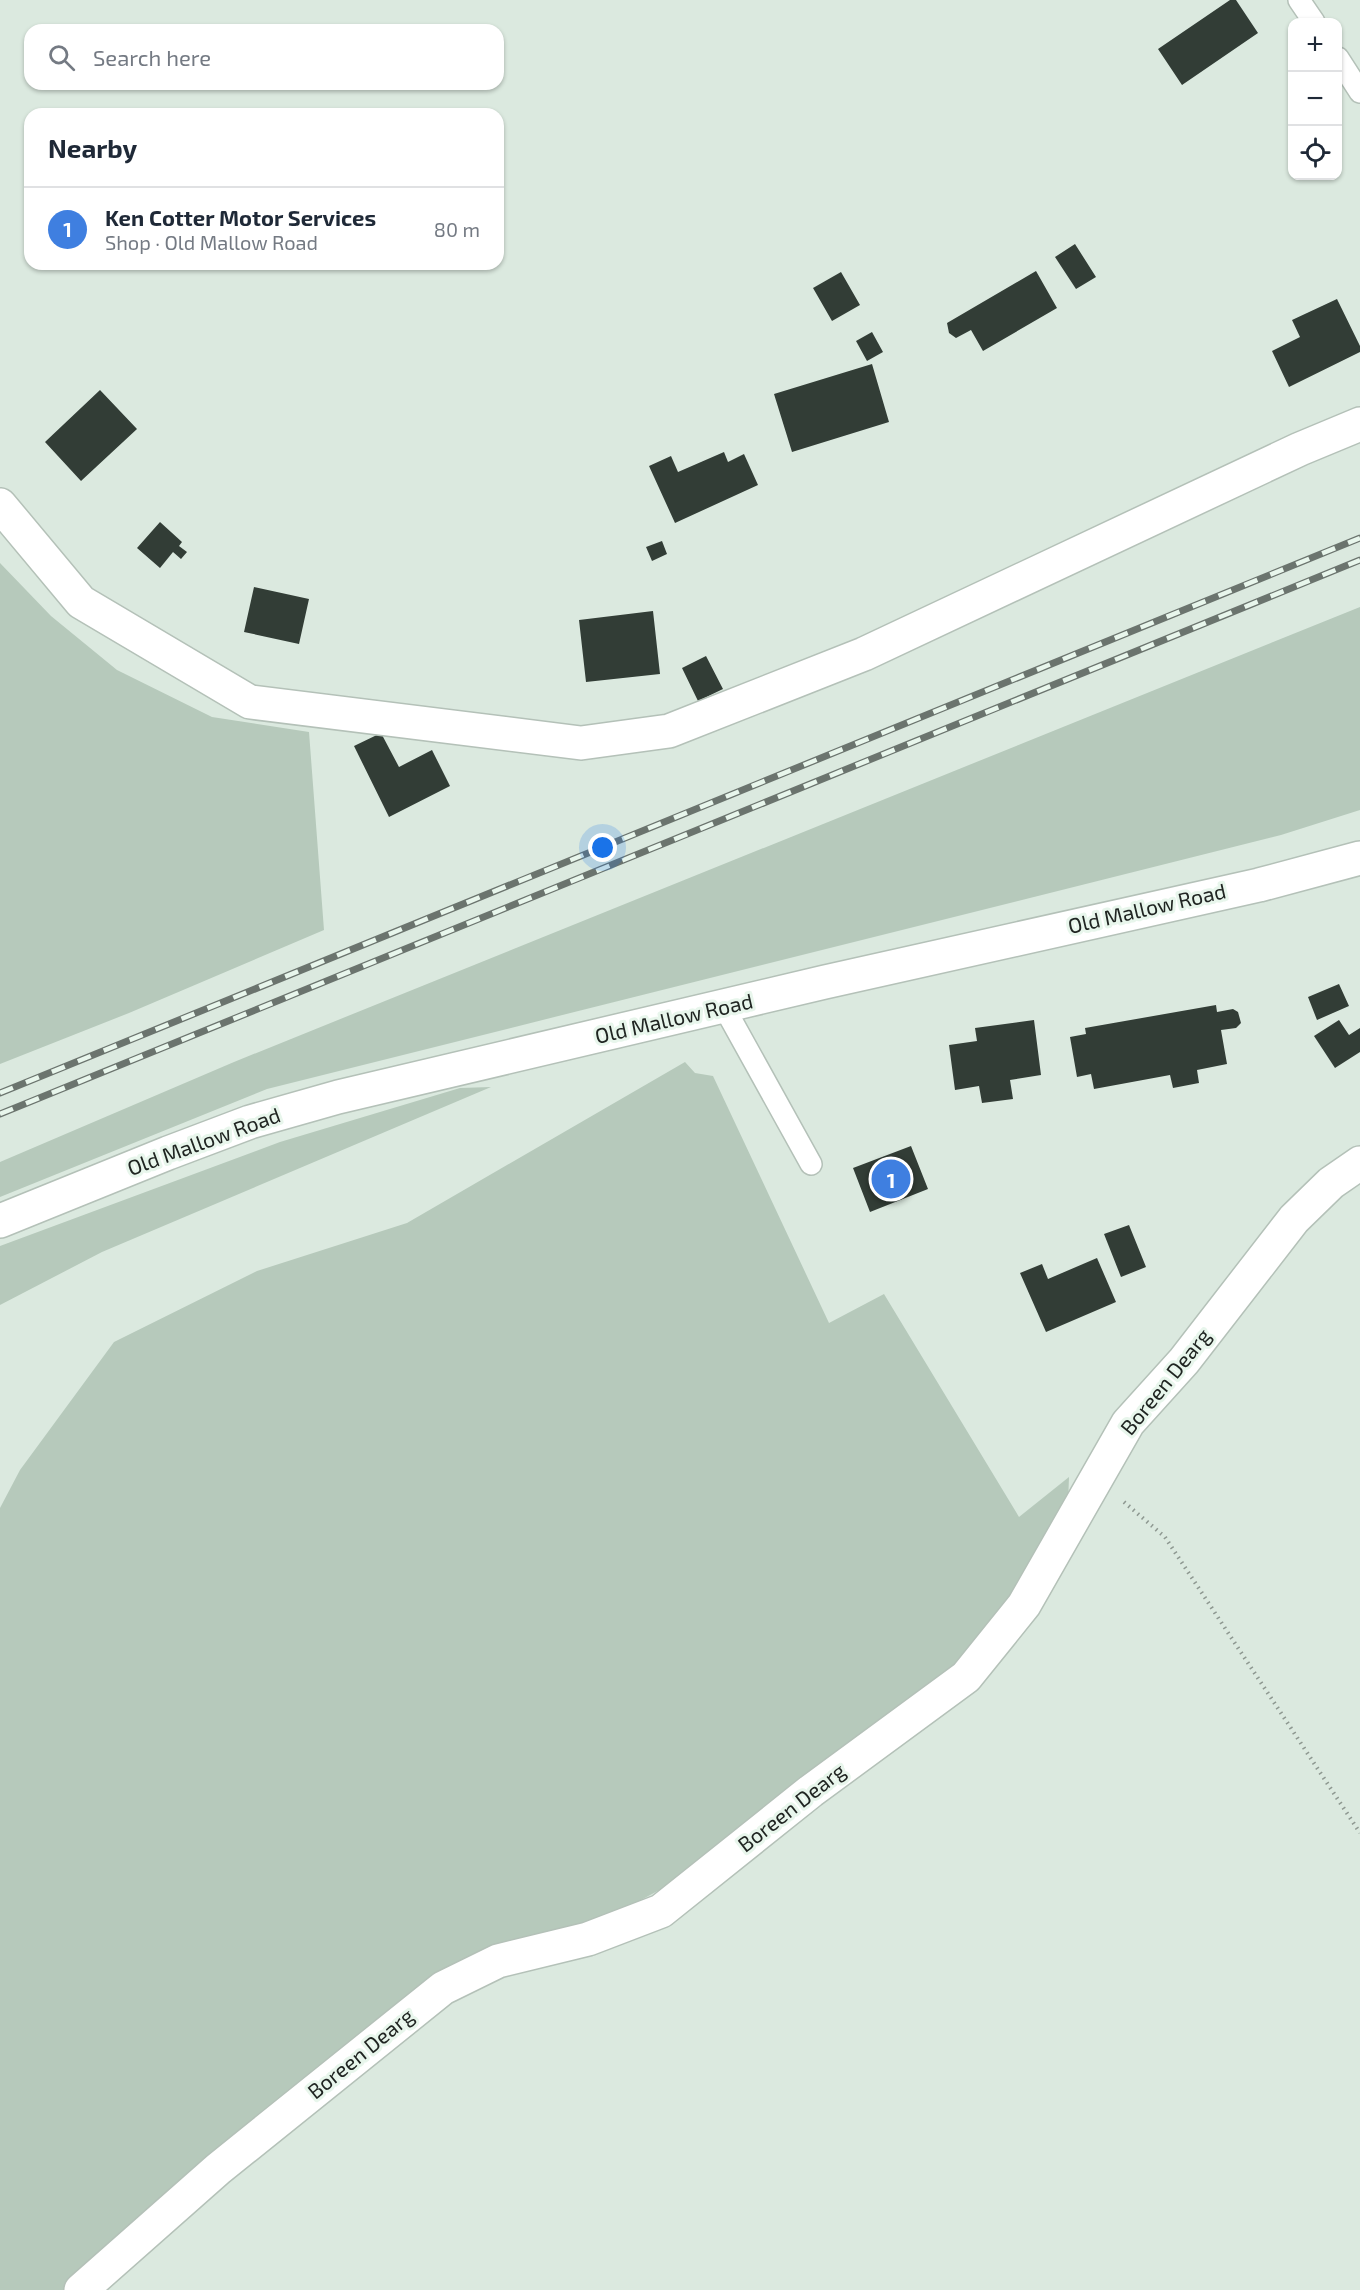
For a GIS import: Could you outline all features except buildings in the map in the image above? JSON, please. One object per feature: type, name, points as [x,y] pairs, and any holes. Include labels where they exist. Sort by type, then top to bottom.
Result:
[{"type":"street","points":[[0,506],[81,602],[250,702],[581,743],[669,731],[864,654],[1300,449],[1360,424]]},
{"type":"street","name":"Old Mallow Road","points":[[0,1221],[250,1122],[338,1096],[1259,885],[1360,858]]},
{"type":"street","name":"Boreen Dearg","points":[[81,2290],[218,2169],[443,1988],[498,1961],[588,1939],[661,1911],[811,1791],[966,1677],[1024,1605],[1128,1423],[1184,1361],[1294,1219],[1331,1183],[1360,1163]]},
{"type":"lane","points":[[1299,0],[1311,18]]},
{"type":"lane","points":[[1342,64],[1360,92]]},
{"type":"lane","points":[[724,1007],[811,1164]]},
{"type":"path","points":[[1096,1479],[1165,1537],[1360,1833]]},
{"type":"green space","points":[[0,563],[51,616],[117,670],[212,717],[309,732],[324,930],[129,1013],[0,1064]]},
{"type":"green space","points":[[1360,607],[1360,810],[1281,835],[267,1089],[0,1197],[0,1162],[234,1062]]},
{"type":"green space","points":[[685,1062],[695,1073],[713,1076],[829,1323],[884,1294],[1019,1517],[1069,1477],[1068,1504],[1022,1591],[962,1671],[687,1875],[606,1919],[523,1946],[68,2290],[0,2290],[0,1508],[20,1470],[114,1342],[257,1271],[407,1223]]},
{"type":"green space","points":[[491,1087],[102,1252],[0,1305],[0,1246],[280,1142],[460,1088]]},
{"type":"railway","points":[[0,1093],[1360,538]]},
{"type":"railway","points":[[0,1114],[1360,560]]},
{"type":"place","name":"Ken Cotter Motor Services","points":[[891,1179]]}]
